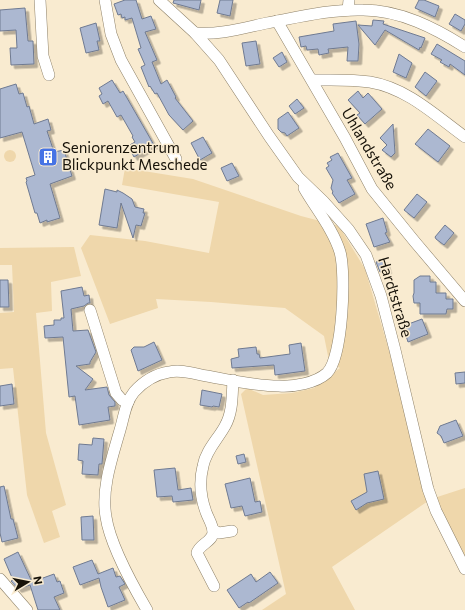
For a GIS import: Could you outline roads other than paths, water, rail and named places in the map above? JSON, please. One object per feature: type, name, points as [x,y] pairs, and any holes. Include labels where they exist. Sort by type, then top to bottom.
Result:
[{"type":"street","points":[[40,0],[43,56],[50,75]]},
{"type":"street","points":[[105,0],[111,34],[121,60],[176,159]]},
{"type":"street","name":"Hardtstraße","points":[[164,2],[196,33],[219,60],[298,177],[349,230],[366,255],[381,296],[428,489],[436,511],[465,569]]},
{"type":"street","points":[[196,33],[215,34],[329,12],[348,5],[364,10],[377,11],[427,25],[465,47]]},
{"type":"street","name":"Uhlandstraße","points":[[277,21],[312,80],[372,188],[465,301]]},
{"type":"street","points":[[312,80],[363,81],[391,88],[412,99],[465,137]]},
{"type":"street","points":[[147,610],[116,547],[106,518],[105,498],[107,482],[128,402],[134,392],[154,377],[168,372],[184,371],[273,386],[300,384],[324,375],[331,367],[336,357],[343,290],[343,274],[340,253],[334,236],[298,177]]},
{"type":"street","points":[[90,310],[116,393],[122,400],[128,402]]},
{"type":"street","points":[[214,586],[197,553],[198,549],[211,538],[213,530],[202,501],[200,478],[203,463],[209,450],[228,420],[233,380]]},
{"type":"street","points":[[213,530],[219,533],[232,531]]},
{"type":"street","points":[[0,579],[27,610]]},
{"type":"place","name":"Seniorenzentrum Blickpunkt Meschede","points":[[48,157]]}]
